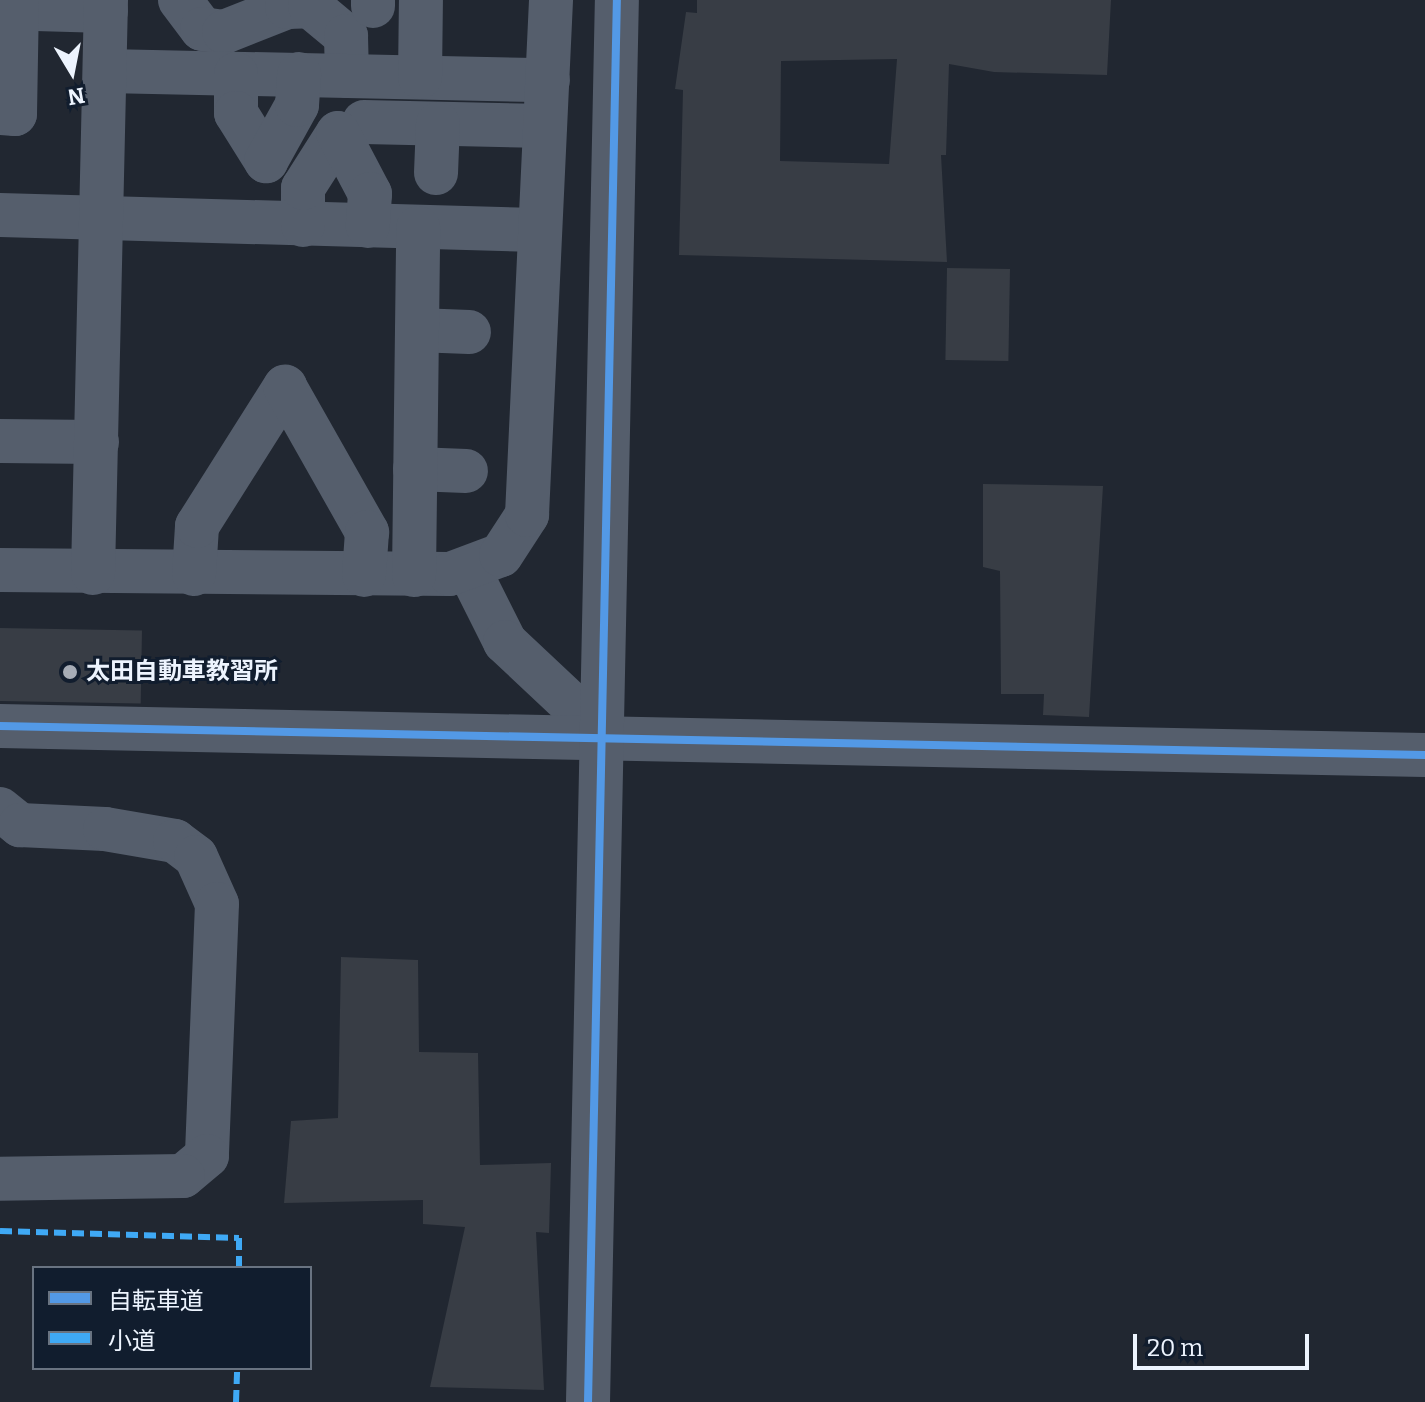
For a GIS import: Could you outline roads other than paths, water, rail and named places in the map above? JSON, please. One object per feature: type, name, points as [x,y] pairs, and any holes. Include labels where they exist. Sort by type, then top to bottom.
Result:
[{"type":"street","points":[[180,0],[202,29],[224,32],[287,7],[310,6],[346,36],[347,76]]},
{"type":"street","points":[[420,77],[421,0]]},
{"type":"street","points":[[0,570],[414,575],[468,568],[501,555],[527,515],[537,230],[551,0]]},
{"type":"street","points":[[588,1402],[605,736],[617,0]]},
{"type":"street","points":[[0,113],[15,114],[11,5],[106,6],[104,218],[93,573]]},
{"type":"street","points":[[106,71],[548,80]]},
{"type":"street","points":[[236,74],[236,113],[266,161],[297,105],[299,74]]},
{"type":"street","points":[[364,122],[545,126]]},
{"type":"street","points":[[436,173],[438,124]]},
{"type":"street","points":[[303,225],[303,188],[338,133],[370,194],[368,226]]},
{"type":"street","points":[[0,215],[537,230]]},
{"type":"street","points":[[414,575],[418,228]]},
{"type":"street","points":[[417,330],[469,332]]},
{"type":"street","points":[[194,574],[197,526],[285,387],[367,532],[364,575]]},
{"type":"street","points":[[0,441],[97,442]]},
{"type":"street","points":[[415,469],[466,471]]},
{"type":"street","points":[[468,568],[505,642],[605,736]]},
{"type":"street","points":[[0,726],[1425,755]]},
{"type":"street","points":[[0,1179],[183,1176],[207,1156],[210,1137],[214,886],[196,857],[175,841],[105,829],[7,819]]},
{"type":"place","name":"太田自動車教習所","points":[[70,672]]}]
